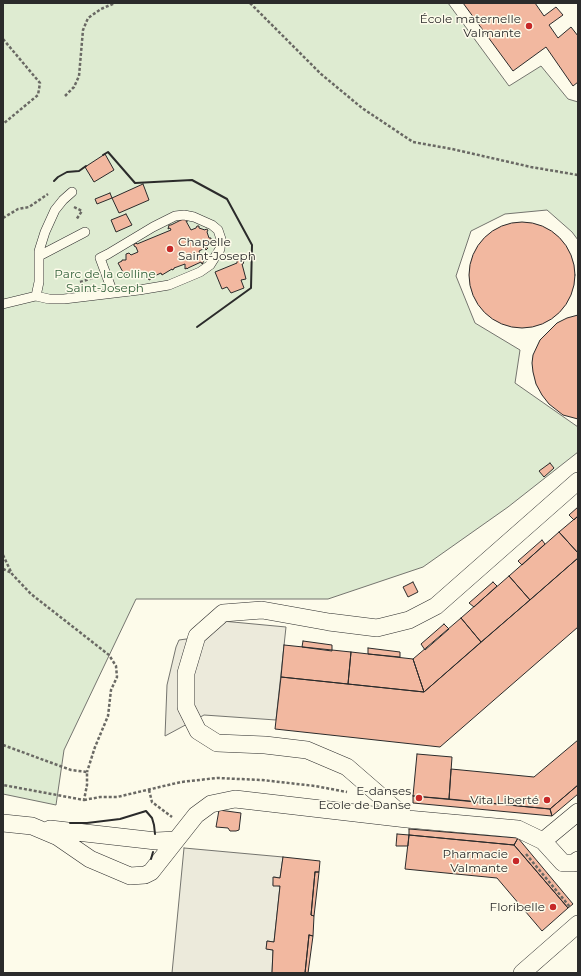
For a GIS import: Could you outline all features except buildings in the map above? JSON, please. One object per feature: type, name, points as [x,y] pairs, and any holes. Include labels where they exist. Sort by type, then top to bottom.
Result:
[{"type":"street","points":[[407,819],[347,767],[306,750],[265,745],[217,743],[198,731],[186,707],[186,673],[197,636],[223,613],[262,610],[330,622],[377,628],[409,620],[436,606],[578,481]]},
{"type":"street","points":[[3,823],[32,826],[58,837],[90,859],[130,876],[145,875],[151,872],[196,815],[211,804],[235,799],[407,819],[518,829],[543,841],[563,863],[574,863],[578,860]]},
{"type":"street","points":[[543,841],[578,812]]},
{"type":"street","points":[[36,828],[156,841],[176,840]]},
{"type":"street","points":[[522,973],[578,924]]},
{"type":"lane","points":[[36,296],[39,282],[39,256],[45,232],[55,210],[72,192]]},
{"type":"lane","points":[[3,304],[36,296],[49,299],[64,299],[139,290],[169,284],[200,272],[210,265],[220,249],[218,230],[204,221],[194,217],[184,215],[175,216],[100,258],[113,293]]},
{"type":"lane","points":[[39,256],[85,232]]},
{"type":"path","points":[[65,96],[74,87],[79,76],[83,30],[88,18],[101,9],[116,3]]},
{"type":"path","points":[[250,3],[327,79],[362,108],[413,142],[452,148],[531,167],[578,175]]},
{"type":"path","points":[[3,40],[40,83],[38,95],[3,124]]},
{"type":"path","points":[[3,218],[18,209],[29,206],[50,193]]},
{"type":"path","points":[[3,555],[12,574]]},
{"type":"path","points":[[3,569],[12,574],[31,594],[109,655],[116,666],[117,677],[111,690],[108,716],[95,747],[87,772],[87,785],[84,800],[3,785]]},
{"type":"path","points":[[3,745],[71,770],[87,772]]},
{"type":"path","points":[[149,790],[152,802],[176,819]]},
{"type":"path","points":[[526,854],[570,907]]},
{"type":"green space","name":"Parc de la colline Saint-Joseph","points":[[3,3],[448,3],[509,86],[541,66],[568,99],[578,102],[578,240],[572,232],[547,210],[505,214],[471,231],[456,276],[475,323],[520,350],[515,383],[578,427],[578,452],[508,507],[423,567],[328,599],[136,599],[64,750],[56,805],[3,794]]},
{"type":"shaded area","points":[[222,621],[286,627],[276,720],[204,715],[165,736],[167,685],[179,640],[201,637]]},
{"type":"shaded area","points":[[184,848],[283,857],[280,878],[274,877],[273,885],[280,886],[274,942],[267,941],[267,949],[273,950],[272,973],[172,973]]},
{"type":"wall","points":[[103,155],[108,152],[135,183],[192,180],[227,199],[252,245],[251,288],[197,327]]},
{"type":"wall","points":[[54,181],[67,172],[79,171],[86,166]]},
{"type":"wall","points":[[70,823],[87,823],[120,819],[146,811],[152,818],[155,834]]},
{"type":"wall","points":[[151,859],[153,852]]},
{"type":"place","name":"École maternelle Valmante","points":[[529,26]]},
{"type":"place","name":"Chapelle Saint-Joseph","points":[[170,249]]},
{"type":"place","name":"E-danses Ecole de Danse","points":[[419,798]]},
{"type":"place","name":"Vita Liberté","points":[[547,800]]},
{"type":"place","name":"Pharmacie Valmante","points":[[516,861]]},
{"type":"place","name":"Floribelle","points":[[553,907]]}]
